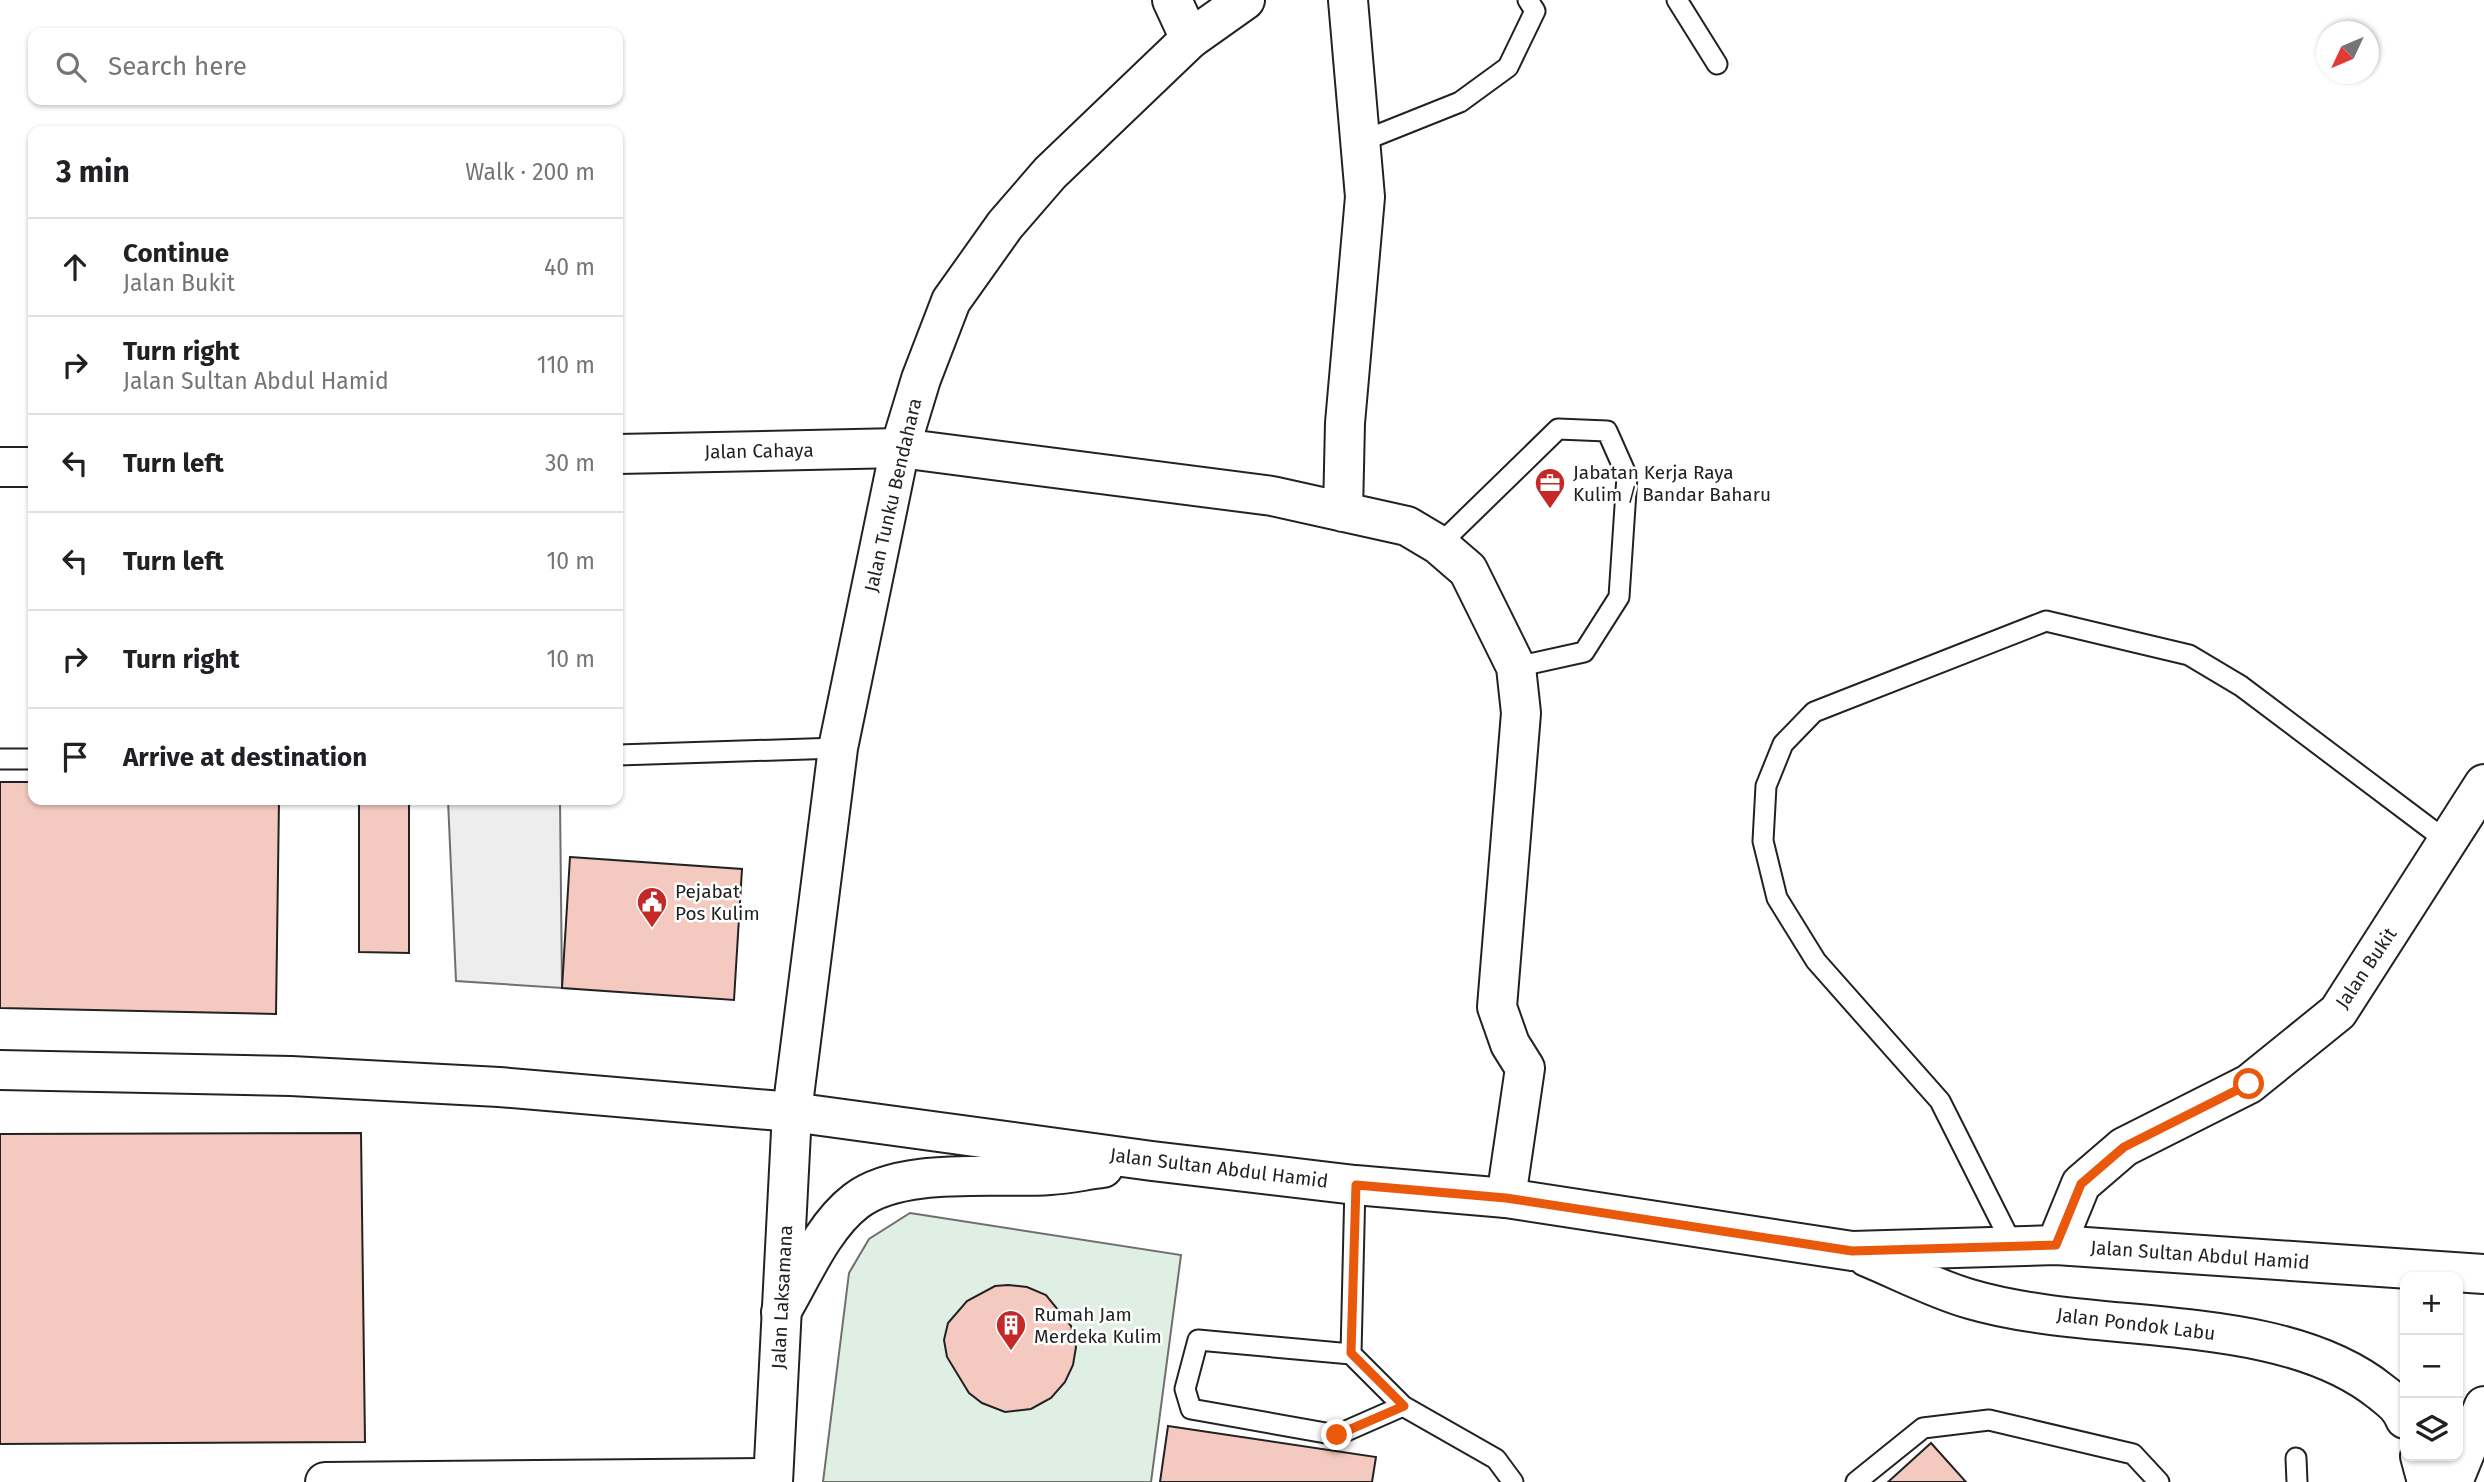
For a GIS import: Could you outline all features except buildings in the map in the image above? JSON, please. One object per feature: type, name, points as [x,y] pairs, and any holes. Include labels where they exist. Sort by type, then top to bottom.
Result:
[{"type":"street","points":[[1172,0],[1191,40]]},
{"type":"street","name":"Jalan Tunku Bendahara","points":[[792,1112],[838,748],[900,449],[921,379],[951,301],[1005,225],[1050,173],[1191,40],[1245,0]]},
{"type":"street","points":[[1343,512],[1345,423],[1365,197],[1348,0]]},
{"type":"street","name":"Jalan Cahaya","points":[[623,454],[900,449],[1272,496],[1406,526],[1439,545],[1468,570],[1516,667]]},
{"type":"street","points":[[0,467],[28,467]]},
{"type":"street","points":[[1506,1198],[1525,1068],[1510,1044],[1497,1007],[1521,713],[1516,667]]},
{"type":"street","name":"Jalan Bukit","points":[[2056,1245],[2081,1184],[2124,1147],[2249,1084],[2338,1012],[2484,784]]},
{"type":"street","name":"Jalan Sultan Abdul Hamid","points":[[0,1070],[291,1076],[444,1084],[792,1112],[1152,1161],[1356,1185],[1506,1198],[1852,1251],[2056,1245],[2484,1275]]},
{"type":"street","name":"Jalan Laksamana","points":[[773,1480],[792,1112]]},
{"type":"street","points":[[781,1312],[838,1220],[856,1201],[884,1187],[949,1177],[1049,1175],[1152,1161]]},
{"type":"street","name":"Jalan Pondok Labu","points":[[1852,1251],[1970,1299],[2073,1318],[2260,1339],[2321,1356],[2360,1375],[2400,1407]]},
{"type":"street","points":[[2453,1482],[2484,1406]]},
{"type":"street","points":[[2421,1461],[2427,1482]]},
{"type":"street","points":[[325,1482],[773,1480]]},
{"type":"lane","points":[[1360,142],[1460,102],[1508,67],[1535,11],[1528,0]]},
{"type":"lane","points":[[1677,0],[1717,64]]},
{"type":"lane","points":[[1439,545],[1558,429],[1607,430],[1627,476],[1619,597],[1584,652],[1516,667]]},
{"type":"lane","points":[[2014,1248],[1940,1101],[1816,961],[1777,898],[1763,841],[1766,786],[1783,744],[1814,712],[2046,621],[2189,655],[2241,686],[2448,842]]},
{"type":"lane","points":[[623,755],[838,748]]},
{"type":"lane","points":[[0,759],[28,759]]},
{"type":"lane","points":[[1351,1353],[1356,1185]]},
{"type":"lane","points":[[1404,1406],[1337,1435],[1191,1409],[1185,1389],[1198,1340],[1351,1353],[1404,1406],[1496,1459],[1513,1482]]},
{"type":"lane","points":[[1856,1482],[1923,1429],[1989,1420],[2133,1454],[2159,1482]]},
{"type":"lane","points":[[2296,1458],[2297,1482]]},
{"type":"green space","points":[[910,1213],[1181,1255],[1151,1482],[823,1482],[849,1273],[869,1239]]},
{"type":"shaded area","points":[[448,805],[560,805],[562,988],[456,981]]},
{"type":"place","name":"Jabatan Kerja Raya Kulim / Bandar Baharu","points":[[1550,510]]},
{"type":"place","name":"Pejabat Pos Kulim","points":[[652,929]]},
{"type":"place","name":"Rumah Jam Merdeka Kulim","points":[[1011,1352]]},
{"type":"route","points":[[1337,1435],[1404,1406],[1351,1353],[1356,1185],[1506,1198],[1852,1251],[2056,1245],[2081,1184],[2124,1147],[2249,1084]]}]
